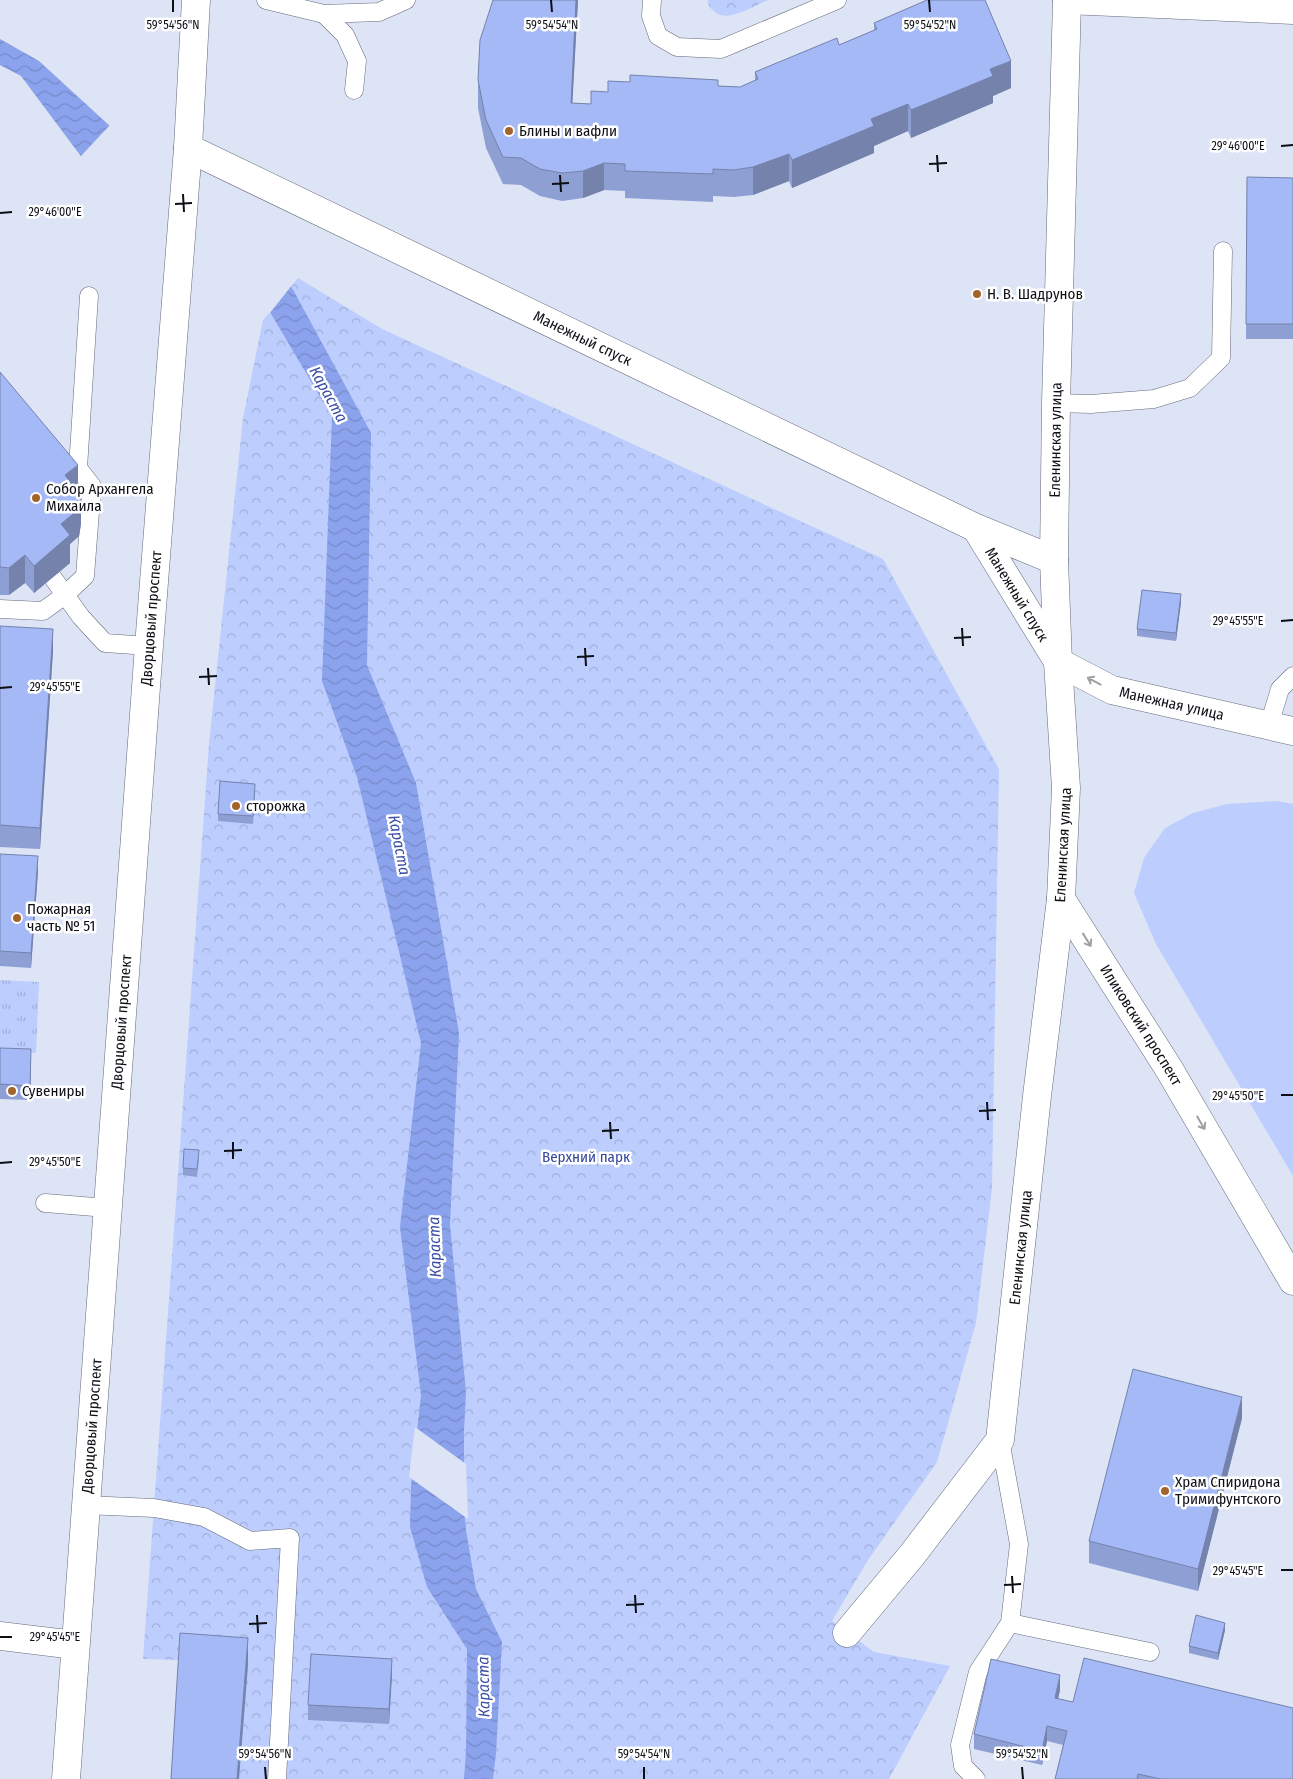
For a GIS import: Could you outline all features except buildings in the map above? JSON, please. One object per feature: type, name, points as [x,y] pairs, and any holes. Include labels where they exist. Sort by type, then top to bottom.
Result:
[{"type":"main road","points":[[188,148],[196,0]]},
{"type":"main road","points":[[1066,0],[1293,10]]},
{"type":"main road","name":"Еленинская улица","points":[[1000,1440],[1035,1116],[1061,899],[1066,788],[1054,560],[1066,0]]},
{"type":"main road","name":"Дворцовый проспект","points":[[66,1779],[149,646],[188,148]]},
{"type":"main road","name":"Манежный спуск","points":[[188,148],[976,528],[1054,560]]},
{"type":"main road","name":"Манежный спуск","points":[[976,528],[1058,662]]},
{"type":"main road","name":"Манежная улица","points":[[1058,662],[1112,690],[1281,728]]},
{"type":"main road","name":"Иликовский проспект","points":[[1061,899],[1169,1069],[1293,1281]]},
{"type":"main road","points":[[847,1633],[912,1556],[1000,1440]]},
{"type":"main road","points":[[0,1636],[75,1645]]},
{"type":"lane","points":[[266,0],[324,14],[379,12],[406,0]]},
{"type":"lane","points":[[652,0],[651,16],[658,36],[677,46],[721,49],[837,0]]},
{"type":"lane","points":[[324,14],[345,34],[357,60],[354,90]]},
{"type":"lane","points":[[1056,403],[1091,404],[1154,399],[1190,388],[1221,358],[1223,251]]},
{"type":"lane","points":[[78,468],[88,296]]},
{"type":"lane","points":[[0,609],[43,612],[85,576],[92,486],[60,447]]},
{"type":"lane","points":[[53,578],[82,617],[105,643],[149,646]]},
{"type":"lane","points":[[1281,728],[1280,689],[1293,676]]},
{"type":"lane","points":[[46,1203],[107,1208]]},
{"type":"lane","points":[[976,1779],[963,1766],[960,1746],[978,1672],[1010,1624],[1019,1544],[1000,1440]]},
{"type":"lane","points":[[85,1506],[154,1508],[204,1517],[250,1541],[290,1538],[277,1779]]},
{"type":"lane","points":[[1010,1624],[1150,1652]]},
{"type":"green space","points":[[708,0],[768,0],[740,13],[725,16],[718,14],[712,9],[709,6]]},
{"type":"green space","name":"Верхний парк","points":[[298,278],[382,329],[883,559],[999,769],[992,1188],[976,1323],[937,1462],[868,1560],[832,1621],[874,1652],[950,1666],[889,1779],[173,1779],[179,1660],[143,1659],[209,744],[243,418],[263,320]]},
{"type":"green space","points":[[1277,801],[1293,804],[1293,1176],[1156,944],[1134,893],[1144,858],[1165,828],[1193,813],[1227,804]]},
{"type":"green space","points":[[0,980],[39,982],[36,1053],[0,1051]]},
{"type":"water","name":"Караста","points":[[0,39],[39,61],[291,286],[371,433],[367,665],[416,783],[459,1033],[450,1225],[466,1392],[464,1510],[466,1530],[476,1589],[502,1642],[493,1779],[464,1779],[467,1649],[427,1587],[410,1527],[411,1486],[421,1395],[400,1227],[421,1043],[357,777],[322,681],[332,417],[270,312],[260,301],[83,159],[21,76],[0,65]]},
{"type":"pier","points":[[111,124],[293,284],[269,314],[259,302],[79,158]]},
{"type":"pier","points":[[415,1427],[466,1464],[468,1519],[409,1477]]},
{"type":"place","name":"Блины и вафли","points":[[509,131]]},
{"type":"place","name":"Н. В. Шадрунов","points":[[977,294]]},
{"type":"place","name":"Собор Архангела Михаила","points":[[36,498]]},
{"type":"place","name":"сторожка","points":[[236,806]]},
{"type":"place","name":"Пожарная часть № 51","points":[[17,918]]},
{"type":"place","name":"Сувениры","points":[[12,1091]]},
{"type":"place","name":"Храм Спиридона Тримифунтского","points":[[1165,1491]]}]
